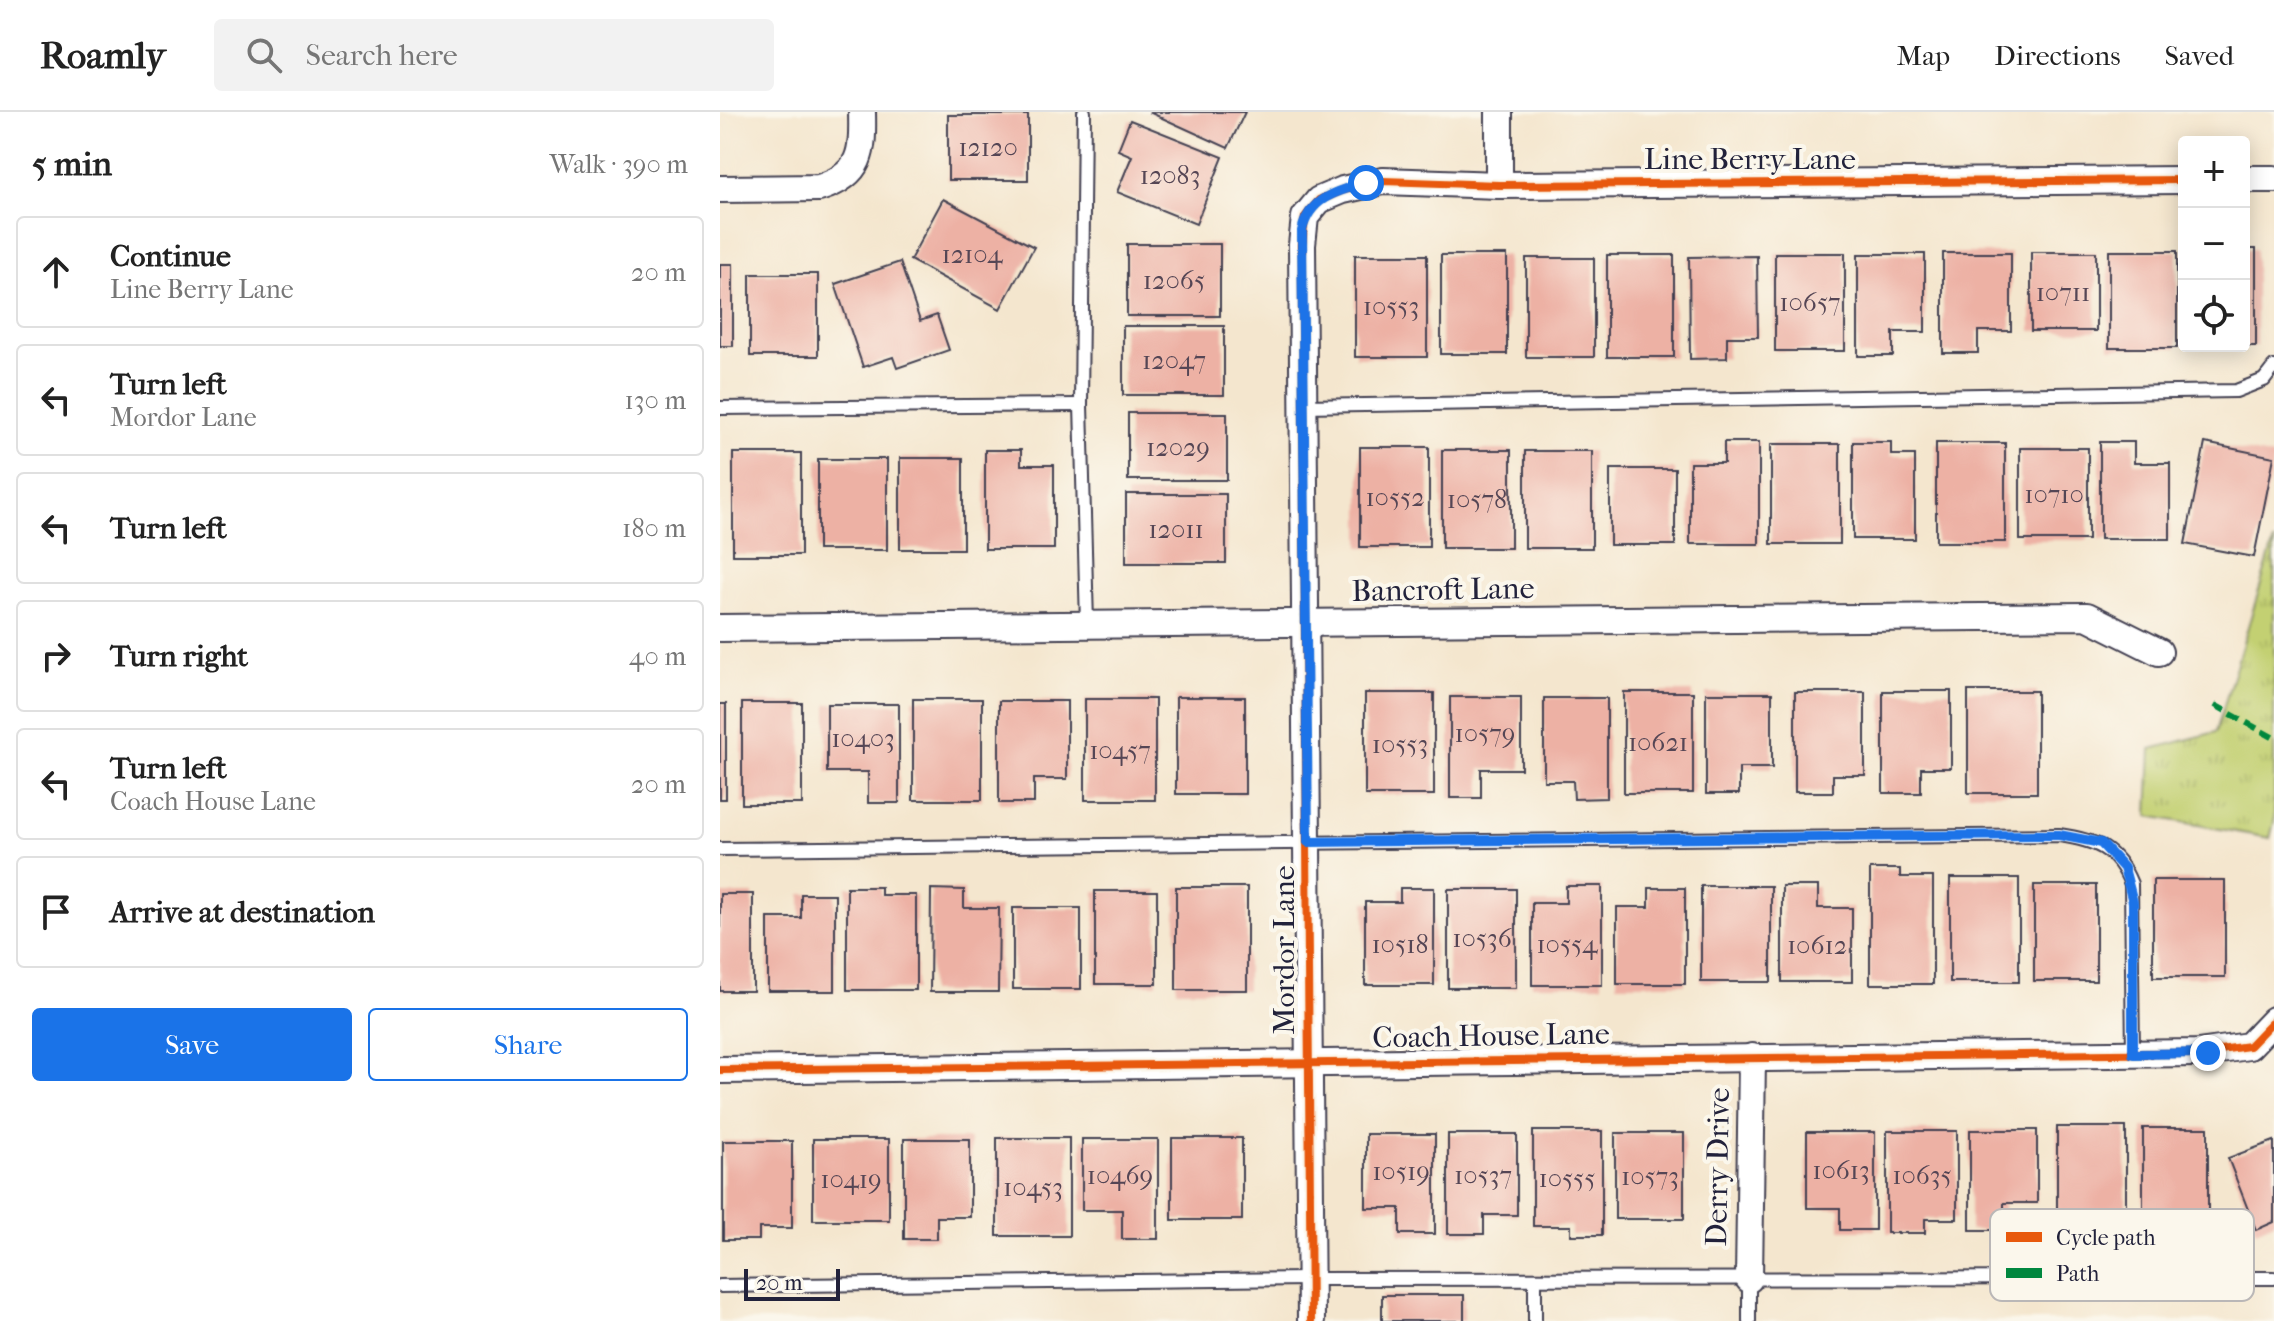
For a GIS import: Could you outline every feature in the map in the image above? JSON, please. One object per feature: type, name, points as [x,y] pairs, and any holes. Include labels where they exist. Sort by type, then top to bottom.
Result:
[{"type":"street","points":[[720,189],[819,188],[849,174],[861,150],[862,112]]},
{"type":"street","points":[[1499,112],[1499,185]]},
{"type":"street","points":[[2250,179],[2274,179]]},
{"type":"street","name":"Line Berry Lane","points":[[1319,200],[1354,186],[1383,181],[1499,185],[2178,180]]},
{"type":"street","name":"Mordor Lane","points":[[1311,1321],[1302,231],[1305,217],[1319,200]]},
{"type":"street","name":"Bancroft Lane","points":[[720,628],[2087,616],[2159,652]]},
{"type":"street","name":"Coach House Lane","points":[[720,1070],[2223,1052],[2249,1046],[2266,1029]]},
{"type":"street","name":"Derry Drive","points":[[1749,1279],[1752,1057]]},
{"type":"lane","points":[[1084,112],[1081,405],[1087,623]]},
{"type":"lane","points":[[1303,406],[2236,391],[2264,380],[2274,367]]},
{"type":"lane","points":[[720,408],[1081,405]]},
{"type":"lane","points":[[720,849],[2035,835],[2080,838],[2101,843],[2113,853],[2131,884],[2133,1054]]},
{"type":"lane","points":[[2254,1278],[2274,1278]]},
{"type":"lane","points":[[720,1286],[1310,1279],[1990,1279]]},
{"type":"lane","points":[[1749,1279],[1749,1321]]},
{"type":"lane","points":[[1535,1280],[1535,1321]]},
{"type":"green space","points":[[2274,541],[2274,822],[2270,838],[2148,816],[2151,749],[2216,732]]},
{"type":"building","points":[[1149,112],[1245,112],[1228,148]]},
{"type":"building","points":[[948,115],[1028,115],[1028,180],[948,180]]},
{"type":"building","points":[[1130,120],[1223,157],[1196,224],[1117,192],[1132,156],[1118,150]]},
{"type":"building","points":[[943,199],[1034,247],[1000,309],[910,260]]},
{"type":"building","points":[[1127,244],[1220,244],[1220,316],[1127,316]]},
{"type":"building","points":[[2250,249],[2256,249],[2256,346],[2250,346]]},
{"type":"building","points":[[2109,251],[2177,251],[2177,348],[2109,348]]},
{"type":"building","points":[[2031,252],[2096,252],[2096,331],[2031,331]]},
{"type":"building","points":[[1775,253],[1845,253],[1845,351],[1775,351]]},
{"type":"building","points":[[1943,253],[2011,253],[2011,331],[1978,331],[1978,353],[1943,353]]},
{"type":"building","points":[[1858,254],[1925,254],[1925,332],[1893,332],[1893,356],[1858,356]]},
{"type":"building","points":[[1355,255],[1427,255],[1427,357],[1355,357]]},
{"type":"building","points":[[1441,255],[1507,255],[1507,354],[1441,354]]},
{"type":"building","points":[[1607,255],[1674,255],[1674,357],[1607,357]]},
{"type":"building","points":[[1757,256],[1758,337],[1727,337],[1727,358],[1690,359],[1689,257]]},
{"type":"building","points":[[1526,258],[1594,258],[1594,357],[1526,357]]},
{"type":"building","points":[[900,262],[920,321],[937,315],[949,350],[897,368],[893,357],[863,367],[835,284]]},
{"type":"building","points":[[720,264],[733,264],[733,346],[720,346]]},
{"type":"building","points":[[750,274],[818,274],[818,356],[750,356]]},
{"type":"building","points":[[1123,326],[1224,326],[1224,395],[1123,395]]},
{"type":"building","points":[[1128,413],[1227,413],[1227,480],[1128,480]]},
{"type":"building","points":[[1724,442],[1759,442],[1759,544],[1690,544],[1690,463],[1724,463]]},
{"type":"building","points":[[1853,442],[1891,442],[1891,455],[1915,455],[1915,539],[1853,539]]},
{"type":"building","points":[[2100,442],[2134,442],[2134,463],[2170,463],[2170,539],[2100,539]]},
{"type":"building","points":[[1936,443],[2005,443],[2005,542],[1936,542]]},
{"type":"building","points":[[2205,443],[2274,457],[2254,557],[2185,544]]},
{"type":"building","points":[[1771,444],[1840,444],[1840,544],[1771,544]]},
{"type":"building","points":[[1360,447],[1429,447],[1429,547],[1360,547]]},
{"type":"building","points":[[2020,448],[2088,448],[2088,540],[2020,540]]},
{"type":"building","points":[[985,450],[1021,450],[1021,465],[1054,465],[1054,549],[985,549]]},
{"type":"building","points":[[1442,450],[1511,450],[1511,548],[1442,548]]},
{"type":"building","points":[[1525,451],[1592,451],[1592,548],[1525,548]]},
{"type":"building","points":[[733,453],[801,453],[801,555],[733,555]]},
{"type":"building","points":[[900,458],[963,458],[963,549],[900,549]]},
{"type":"building","points":[[818,459],[887,459],[887,550],[818,550]]},
{"type":"building","points":[[1610,469],[1675,469],[1675,545],[1610,545]]},
{"type":"building","points":[[1126,494],[1226,494],[1226,563],[1126,563]]},
{"type":"building","points":[[1883,691],[1951,691],[1951,768],[1921,768],[1921,793],[1883,793]]},
{"type":"building","points":[[1968,691],[2037,691],[2037,793],[1968,793]]},
{"type":"building","points":[[1624,692],[1693,692],[1693,793],[1624,793]]},
{"type":"building","points":[[1795,692],[1865,692],[1865,775],[1833,775],[1833,792],[1795,792]]},
{"type":"building","points":[[1365,693],[1434,693],[1434,795],[1365,795]]},
{"type":"building","points":[[1706,693],[1772,693],[1772,768],[1739,768],[1739,794],[1706,794]]},
{"type":"building","points":[[1176,697],[1245,697],[1245,794],[1176,794]]},
{"type":"building","points":[[1450,697],[1521,697],[1521,769],[1481,769],[1481,798],[1450,798]]},
{"type":"building","points":[[1544,698],[1607,698],[1607,798],[1574,799],[1573,781],[1544,781]]},
{"type":"building","points":[[913,699],[982,699],[982,800],[913,800]]},
{"type":"building","points":[[1085,699],[1155,699],[1155,800],[1085,800]]},
{"type":"building","points":[[999,701],[1067,701],[1067,779],[1034,779],[1034,803],[999,803]]},
{"type":"building","points":[[742,703],[802,703],[802,804],[742,804]]},
{"type":"building","points":[[720,704],[726,704],[726,799],[720,799]]},
{"type":"building","points":[[827,704],[899,704],[899,803],[868,803],[868,772],[827,772]]},
{"type":"building","points":[[1870,869],[1900,869],[1900,877],[1933,877],[1933,984],[1870,984]]},
{"type":"building","points":[[1950,878],[2019,878],[2019,982],[1950,982]]},
{"type":"building","points":[[2153,880],[2225,880],[2225,977],[2153,977]]},
{"type":"building","points":[[2034,885],[2096,885],[2096,981],[2034,981]]},
{"type":"building","points":[[1566,886],[1602,886],[1602,985],[1532,985],[1532,903],[1566,903]]},
{"type":"building","points":[[1701,886],[1771,886],[1771,982],[1701,982]]},
{"type":"building","points":[[1782,886],[1818,886],[1818,908],[1852,908],[1852,982],[1782,982]]},
{"type":"building","points":[[847,887],[881,887],[881,895],[916,895],[916,990],[847,990]]},
{"type":"building","points":[[1176,887],[1247,887],[1247,990],[1176,990]]},
{"type":"building","points":[[1400,888],[1434,888],[1434,985],[1365,985],[1365,902],[1400,902]]},
{"type":"building","points":[[1649,888],[1685,888],[1685,984],[1617,984],[1617,907],[1649,907]]},
{"type":"building","points":[[931,889],[964,890],[964,908],[999,908],[998,992],[930,992]]},
{"type":"building","points":[[1448,889],[1516,889],[1516,988],[1448,988]]},
{"type":"building","points":[[1095,891],[1157,891],[1157,984],[1095,984]]},
{"type":"building","points":[[720,894],[753,894],[753,991],[720,991]]},
{"type":"building","points":[[801,894],[835,894],[835,991],[768,991],[768,918],[801,918]]},
{"type":"building","points":[[1013,908],[1081,908],[1081,989],[1013,989]]},
{"type":"building","points":[[2057,1127],[2126,1127],[2126,1209],[2057,1209]]},
{"type":"building","points":[[2143,1128],[2208,1128],[2208,1209],[2143,1209]]},
{"type":"building","points":[[1970,1130],[2037,1130],[2037,1203],[2004,1203],[2004,1209],[1990,1209],[1990,1230],[1970,1230]]},
{"type":"building","points":[[1533,1131],[1602,1131],[1602,1235],[1571,1235],[1571,1226],[1533,1226]]},
{"type":"building","points":[[1887,1131],[1957,1131],[1957,1219],[1925,1219],[1925,1233],[1887,1233]]},
{"type":"building","points":[[1807,1132],[1875,1132],[1875,1230],[1840,1230],[1840,1208],[1807,1208]]},
{"type":"building","points":[[1615,1133],[1684,1133],[1684,1219],[1615,1219]]},
{"type":"building","points":[[1366,1134],[1435,1134],[1435,1234],[1400,1234],[1400,1208],[1366,1208]]},
{"type":"building","points":[[1448,1134],[1517,1134],[1517,1215],[1484,1215],[1484,1234],[1448,1234]]},
{"type":"building","points":[[997,1138],[1069,1138],[1069,1236],[997,1236]]},
{"type":"building","points":[[1172,1138],[1242,1138],[1242,1220],[1172,1220]]},
{"type":"building","points":[[813,1139],[889,1139],[889,1220],[813,1220]]},
{"type":"building","points":[[904,1139],[970,1139],[970,1217],[937,1217],[937,1239],[904,1239]]},
{"type":"building","points":[[1082,1139],[1158,1139],[1158,1239],[1122,1239],[1122,1210],[1082,1210]]},
{"type":"building","points":[[723,1141],[792,1141],[792,1228],[759,1228],[759,1240],[723,1240]]},
{"type":"building","points":[[2274,1141],[2274,1222],[2256,1230],[2254,1209],[2248,1209],[2228,1158]]},
{"type":"building","points":[[1382,1295],[1464,1295],[1464,1321],[1382,1321]]},
{"type":"marked path","points":[[2215,705],[2274,738]]},
{"type":"cycle path","points":[[1311,1321],[1302,245],[1305,217],[1319,200],[1343,190],[1383,181],[1499,185],[2178,180]]},
{"type":"cycle path","points":[[720,1070],[2198,1053],[2249,1046],[2274,1020]]},
{"type":"route","points":[[1366,183],[1319,200],[1305,217],[1302,231],[1308,842],[2035,835],[2080,838],[2101,843],[2113,853],[2131,884],[2133,1054],[2208,1053]]}]
